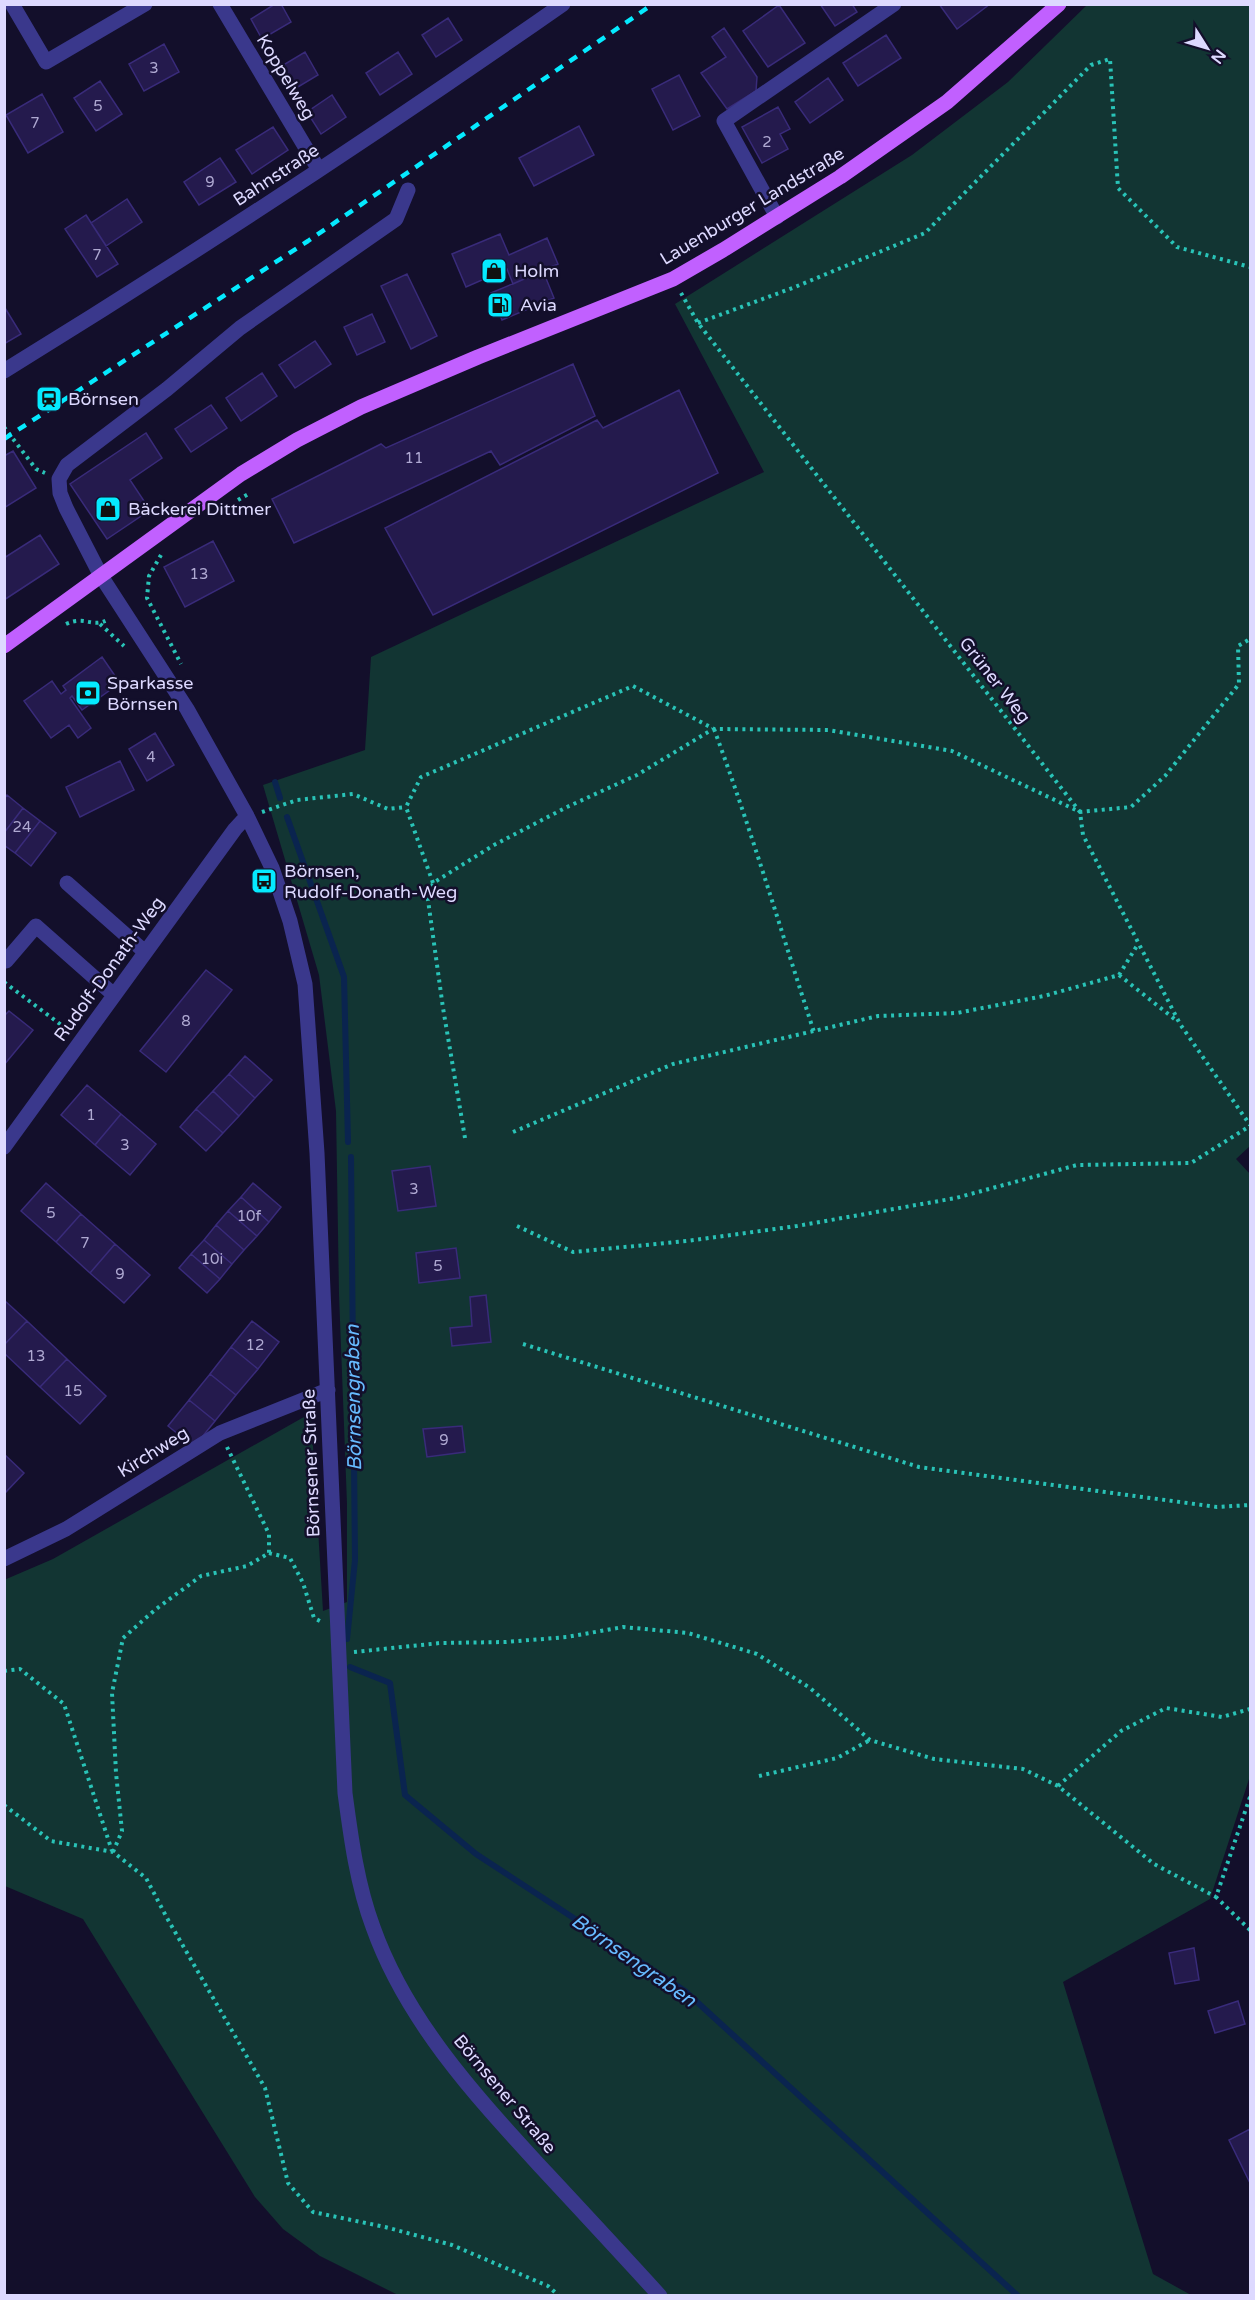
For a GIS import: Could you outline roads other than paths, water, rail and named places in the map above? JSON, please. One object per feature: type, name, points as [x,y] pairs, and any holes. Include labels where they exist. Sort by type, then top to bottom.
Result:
[{"type":"main road","name":"Lauenburger Landstraße","points":[[4,646],[241,474],[308,435],[361,407],[673,279],[777,217],[880,150],[947,102],[1059,4]]},
{"type":"street","points":[[12,4],[46,62],[145,4]]},
{"type":"street","name":"Koppelweg","points":[[220,4],[319,170]]},
{"type":"street","name":"Bahnstraße","points":[[4,371],[319,170],[563,4]]},
{"type":"street","points":[[777,217],[724,121],[894,4]]},
{"type":"street","name":"Börnsener Straße","points":[[408,190],[396,219],[240,328],[167,389],[66,465],[59,479],[60,493],[101,576],[254,814],[290,921],[305,984],[312,1064],[345,1793],[354,1859],[373,1927],[402,1991],[454,2068],[497,2119],[660,2295]]},
{"type":"street","name":"Rudolf-Donath-Weg","points":[[4,1147],[235,829],[254,814]]},
{"type":"street","points":[[67,883],[145,952]]},
{"type":"street","points":[[6,961],[36,926],[114,995]]},
{"type":"street","name":"Kirchweg","points":[[4,1559],[66,1529],[220,1433],[328,1390]]},
{"type":"waterway","name":"Börnsengraben","points":[[275,782],[280,798]]},
{"type":"waterway","name":"Börnsengraben","points":[[287,817],[344,977],[348,1142]]},
{"type":"waterway","name":"Börnsengraben","points":[[347,1639],[355,1560],[351,1157]]},
{"type":"waterway","name":"Börnsengraben","points":[[350,1667],[390,1683],[405,1795],[476,1854],[685,1991],[1018,2296]]},
{"type":"railway","points":[[4,439],[308,241],[653,4]]},
{"type":"place","name":"Holm","points":[[494,271]]},
{"type":"place","name":"Avia","points":[[500,305]]},
{"type":"place","name":"Börnsen","points":[[49,399]]},
{"type":"place","name":"Bäckerei Dittmer","points":[[108,509]]},
{"type":"place","name":"Sparkasse Börnsen","points":[[88,693]]},
{"type":"place","name":"Börnsen, Rudolf-Donath-Weg","points":[[264,881]]}]
